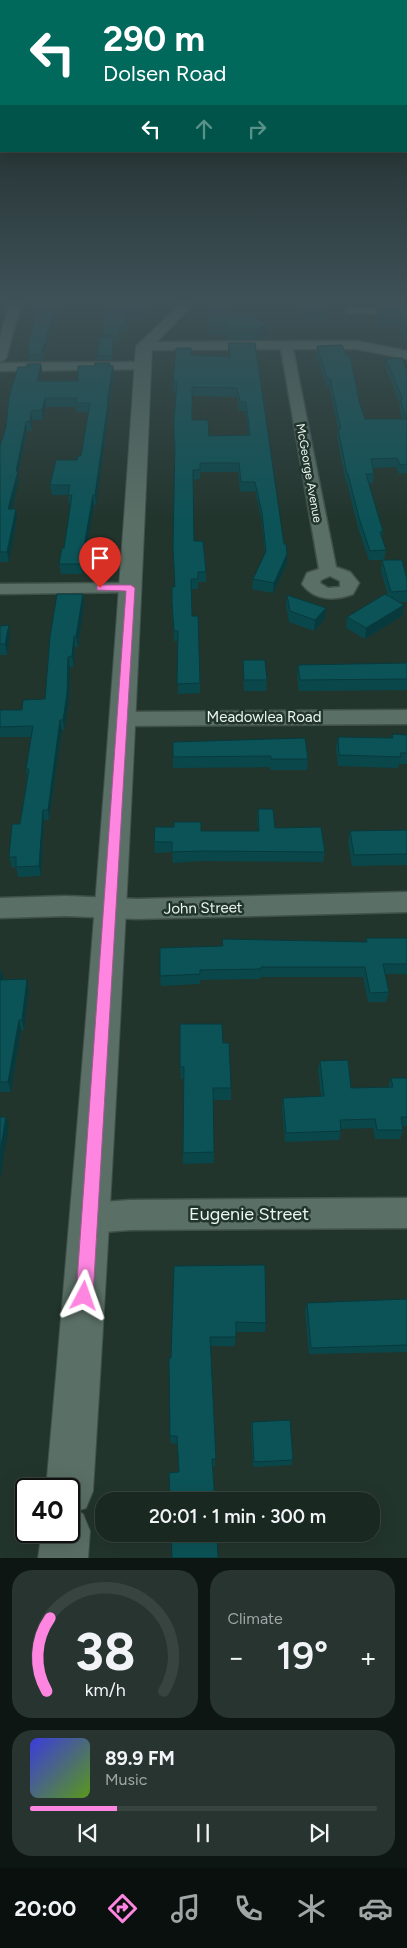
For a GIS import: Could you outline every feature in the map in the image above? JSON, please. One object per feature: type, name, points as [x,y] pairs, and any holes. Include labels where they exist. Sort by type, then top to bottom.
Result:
[{"type":"street","points":[[70,1478],[90,1218],[131,588],[143,374]]},
{"type":"street","name":"McGeorge Avenue","points":[[291,374],[328,571]]},
{"type":"street","points":[[0,589],[131,588]]},
{"type":"street","name":"Meadowlea Road","points":[[122,719],[407,716]]},
{"type":"street","name":"John Street","points":[[0,908],[110,907],[136,909],[407,902]]},
{"type":"street","name":"Eugenie Street","points":[[90,1218],[130,1215],[407,1213]]},
{"type":"street","points":[[64,1558],[65,1543]]},
{"type":"building","points":[[16,374],[39,374],[37,381],[78,381],[78,374],[112,374],[95,495],[93,495],[81,564],[59,564],[62,548],[64,548],[72,495],[68,495],[70,485],[50,485],[56,460],[77,460],[78,456],[81,456],[90,403],[75,403],[77,398],[45,398],[42,410],[31,411],[30,421],[26,422],[16,471],[18,471],[8,509],[16,509],[7,552],[0,552],[0,446],[6,427],[9,397]]},
{"type":"building","points":[[174,374],[259,374],[287,554],[274,583],[253,579],[266,551],[262,513],[255,482],[241,482],[239,463],[200,463],[200,470],[193,470],[194,541],[203,541],[206,572],[198,572],[198,579],[191,579],[192,616],[198,616],[200,683],[177,684],[178,631],[174,631],[172,587],[175,587],[173,546],[174,420],[177,382],[173,383]],"holes":[[[192,387],[237,388],[240,402],[246,402],[250,435],[209,436],[208,420],[192,420]]]},
{"type":"building","points":[[326,374],[354,374],[365,419],[407,419],[407,464],[400,465],[397,458],[371,459],[374,474],[366,474],[383,531],[380,532],[386,550],[370,551],[347,474],[338,429],[341,429],[330,378],[327,378]]},
{"type":"building","points":[[392,374],[407,374],[407,419],[400,400],[403,400]]},
{"type":"building","points":[[382,560],[402,560],[407,579],[407,591],[391,592]]},
{"type":"building","points":[[57,594],[83,594],[76,636],[74,636],[72,656],[68,657],[67,693],[63,720],[60,720],[48,810],[43,810],[39,866],[16,867],[16,857],[9,857],[12,824],[20,824],[29,769],[26,769],[33,726],[0,727],[0,710],[22,710],[23,700],[45,699],[50,637]]},
{"type":"building","points":[[385,594],[404,605],[366,628],[347,617]]},
{"type":"building","points":[[287,595],[326,608],[315,620],[290,611]]},
{"type":"building","points":[[9,625],[5,644],[0,644],[0,626]]},
{"type":"building","points":[[243,660],[265,660],[267,680],[244,680]]},
{"type":"building","points":[[407,663],[407,679],[300,680],[298,665]]},
{"type":"building","points":[[392,734],[407,735],[407,753],[400,753],[401,757],[339,755],[338,737],[393,738]]},
{"type":"building","points":[[305,738],[308,759],[271,759],[271,756],[173,757],[173,742]]},
{"type":"building","points":[[258,809],[273,809],[275,828],[321,827],[325,852],[172,852],[172,842],[154,842],[155,827],[174,827],[174,822],[201,822],[201,831],[259,831]]},
{"type":"building","points":[[407,830],[407,854],[354,855],[350,831]]},
{"type":"building","points":[[366,938],[407,938],[407,964],[383,964],[389,992],[370,993],[365,967],[261,967],[261,969],[200,970],[200,974],[160,976],[160,948],[223,946],[222,939],[367,942]]},
{"type":"building","points":[[27,979],[22,1020],[19,1020],[8,1082],[0,1082],[0,980]]},
{"type":"building","points":[[180,1024],[222,1024],[223,1043],[229,1043],[231,1088],[213,1088],[214,1152],[183,1153],[184,1067],[180,1067]]},
{"type":"building","points":[[348,1060],[351,1088],[393,1087],[391,1078],[407,1078],[407,1117],[401,1117],[403,1130],[377,1130],[375,1119],[340,1120],[341,1131],[286,1133],[283,1098],[324,1096],[320,1061]]},
{"type":"building","points":[[0,1117],[6,1117],[0,1152]]},
{"type":"building","points":[[265,1265],[266,1323],[236,1322],[236,1337],[210,1337],[216,1459],[212,1459],[214,1492],[170,1492],[169,1473],[179,1472],[177,1436],[170,1436],[169,1358],[171,1358],[174,1266]]},
{"type":"building","points":[[407,1299],[407,1345],[311,1348],[307,1303]]},
{"type":"building","points":[[290,1420],[293,1460],[254,1462],[252,1422]]},
{"type":"building","points":[[171,1542],[217,1542],[218,1558],[172,1558]]},
{"type":"route","points":[[84,1296],[131,588],[100,588]]}]
